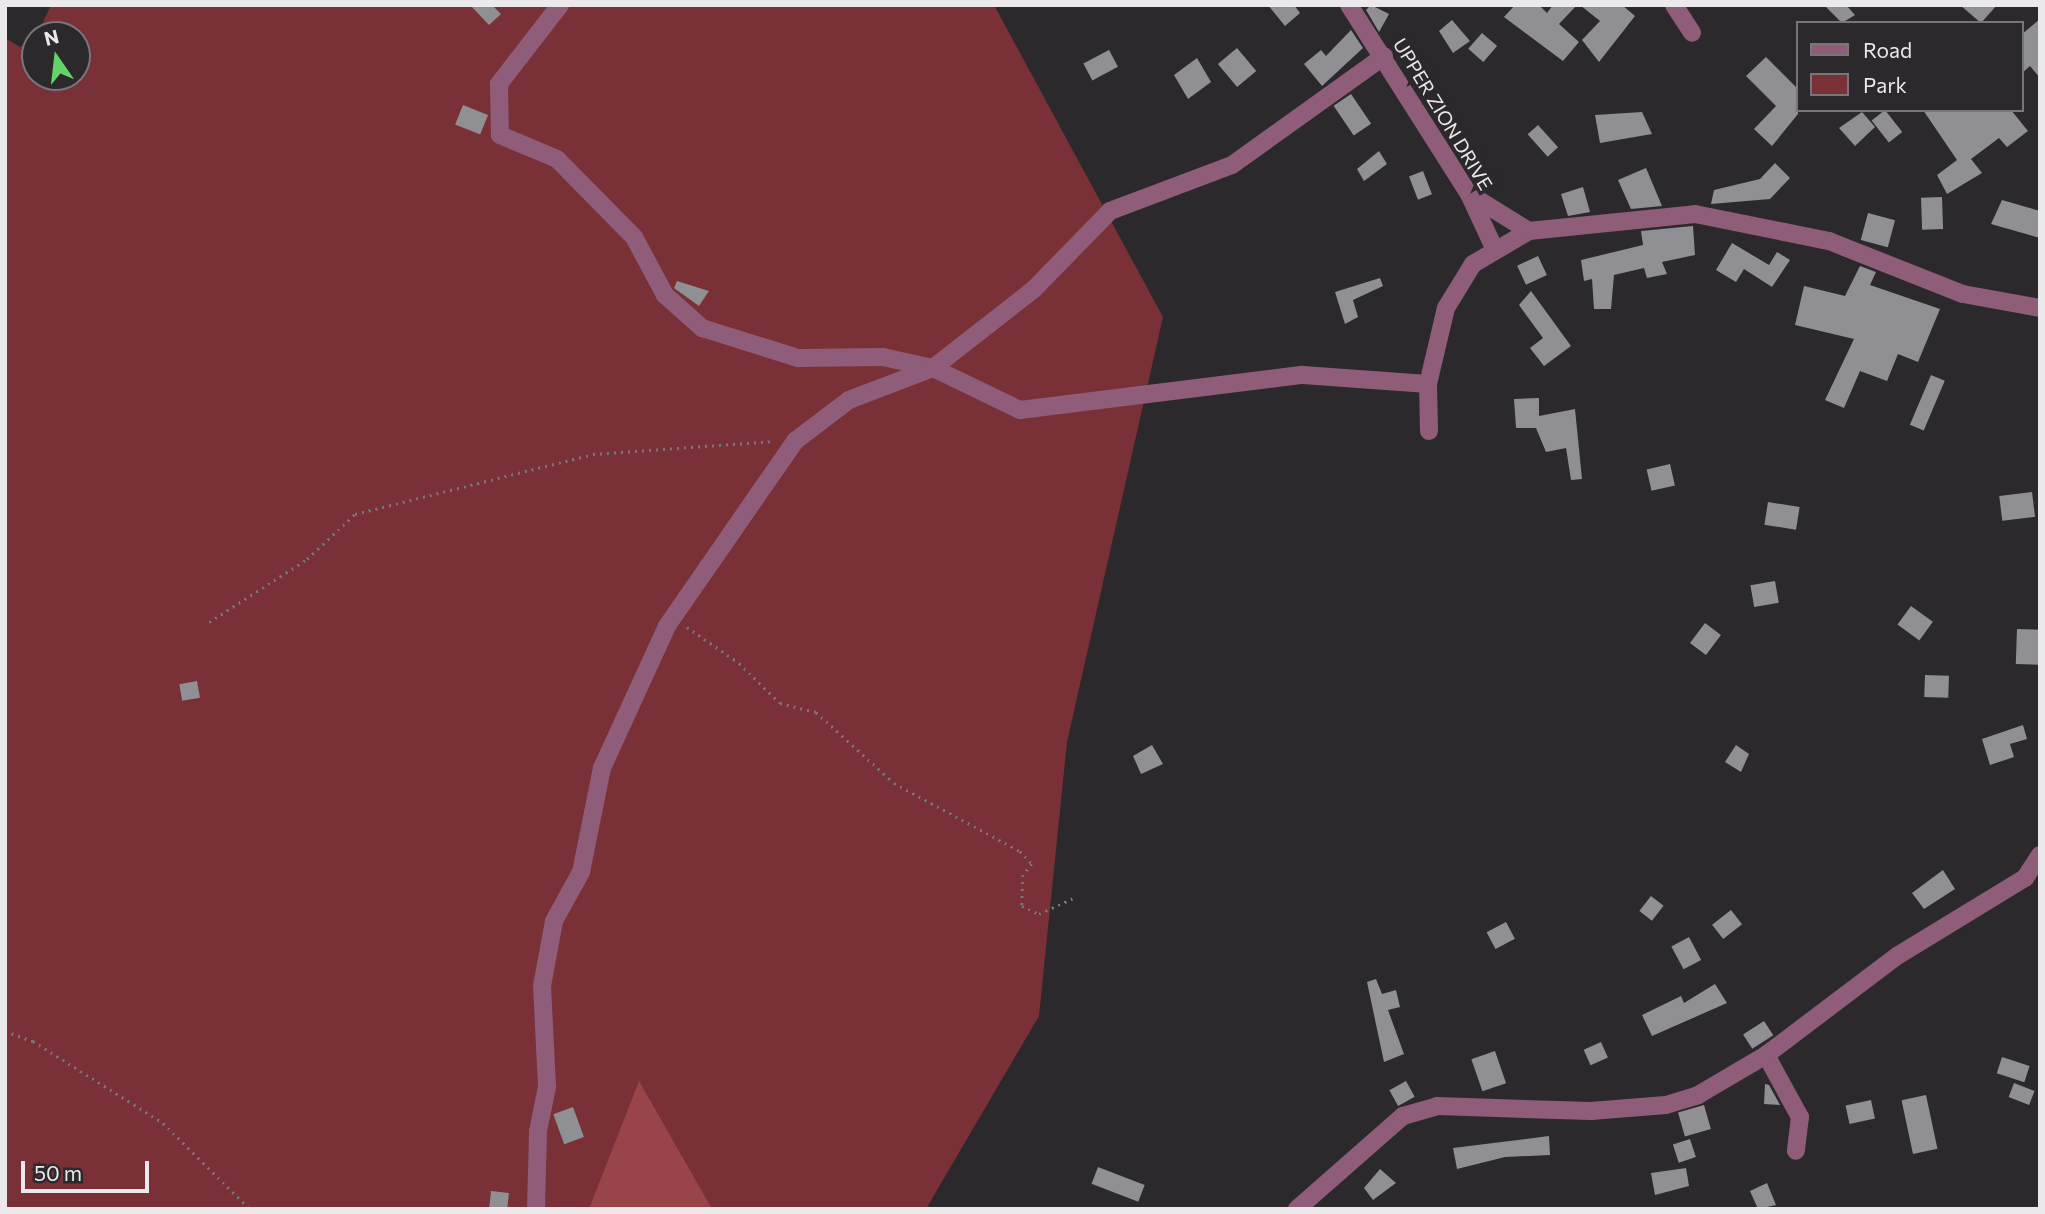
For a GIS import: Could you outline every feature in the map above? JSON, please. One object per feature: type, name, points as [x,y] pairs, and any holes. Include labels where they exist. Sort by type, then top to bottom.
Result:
[{"type":"street","points":[[559,5],[499,84],[500,135],[557,159],[634,237],[665,295],[702,328],[760,348],[933,368],[1020,410],[1303,375],[1428,384]]},
{"type":"street","name":"UPPER ZION DRIVE","points":[[1349,5],[1384,56],[1469,194],[1495,250]]},
{"type":"street","points":[[1674,5],[1692,33]]},
{"type":"street","points":[[536,1209],[538,1130],[547,1087],[541,986],[554,921],[581,872],[611,742],[674,616],[795,441],[849,400],[933,368],[1034,289],[1110,211],[1232,165],[1384,56]]},
{"type":"street","points":[[1469,194],[1529,231]]},
{"type":"street","points":[[1429,431],[1428,384],[1446,308],[1474,264],[1529,231],[1695,214],[1829,241],[1963,294],[2040,308]]},
{"type":"street","points":[[1297,1209],[1403,1116],[1437,1106],[1591,1111],[1666,1105],[1698,1095],[1766,1055],[1897,956],[2025,878],[2040,855]]},
{"type":"street","points":[[1766,1055],[1800,1117],[1796,1151]]},
{"type":"path","points":[[209,622],[307,559],[355,514],[593,454],[795,441]]},
{"type":"path","points":[[674,616],[780,703],[816,712],[894,783],[1020,851],[1032,864],[1023,875],[1022,906],[1040,914],[1075,897]]},
{"type":"path","points":[[5,1031],[33,1041],[163,1123],[250,1209]]},
{"type":"green space","points":[[51,5],[994,5],[1163,317],[1067,742],[1039,1016],[926,1209],[5,1209],[5,38],[21,46],[21,91],[91,91],[91,21],[44,21]]},
{"type":"shaded area","points":[[639,1081],[712,1209],[589,1209]]},
{"type":"building","points":[[470,5],[492,5],[501,14],[489,25]]},
{"type":"building","points":[[1268,5],[1294,5],[1300,13],[1285,26]]},
{"type":"building","points":[[1371,5],[1389,14],[1379,32],[1366,10]]},
{"type":"building","points":[[1515,5],[1539,5],[1547,13],[1553,5],[1577,5],[1559,24],[1579,42],[1563,61],[1504,17]]},
{"type":"building","points":[[1580,5],[1622,5],[1635,16],[1599,62],[1582,40],[1600,21]]},
{"type":"building","points":[[1824,5],[1846,5],[1855,15],[1840,21]]},
{"type":"building","points":[[1960,5],[1997,5],[1983,21],[1979,21]]},
{"type":"building","points":[[2040,19],[2040,78],[2030,66],[2024,71],[2024,32]]},
{"type":"building","points":[[1452,20],[1470,41],[1453,53],[1439,31]]},
{"type":"building","points":[[1351,30],[1363,48],[1322,86],[1304,64],[1321,50],[1326,56]]},
{"type":"building","points":[[1482,33],[1497,46],[1483,62],[1468,49]]},
{"type":"building","points":[[1237,48],[1256,71],[1237,87],[1218,64]]},
{"type":"building","points":[[1109,50],[1118,67],[1092,80],[1083,64]]},
{"type":"building","points":[[1766,57],[1797,88],[1798,114],[1772,146],[1754,129],[1776,106],[1746,76]]},
{"type":"building","points":[[1197,58],[1211,82],[1188,99],[1174,75]]},
{"type":"building","points":[[1351,94],[1371,124],[1354,136],[1334,106]]},
{"type":"building","points":[[463,105],[488,115],[480,135],[455,124]]},
{"type":"building","points":[[1642,112],[1652,134],[1600,143],[1595,115]]},
{"type":"building","points":[[1862,112],[1875,127],[1855,146],[1839,128]]},
{"type":"building","points":[[1882,112],[1887,112],[1902,132],[1889,143],[1872,120]]},
{"type":"building","points":[[1924,112],[2013,112],[2028,131],[2007,147],[1999,138],[1971,159],[1982,173],[1947,194],[1937,175],[1957,160]]},
{"type":"building","points":[[1538,125],[1558,147],[1548,157],[1528,134]]},
{"type":"building","points":[[1379,151],[1387,164],[1364,181],[1357,169]]},
{"type":"building","points":[[1775,163],[1790,178],[1770,199],[1711,204],[1714,190],[1760,179]]},
{"type":"building","points":[[1646,168],[1662,206],[1631,209],[1618,180]]},
{"type":"building","points":[[1423,171],[1432,194],[1418,200],[1409,176]]},
{"type":"building","points":[[1583,187],[1590,212],[1568,216],[1561,194]]},
{"type":"building","points":[[1942,197],[1943,229],[1922,230],[1921,198]]},
{"type":"building","points":[[2002,200],[2040,211],[2040,238],[1991,224]]},
{"type":"building","points":[[1868,213],[1895,220],[1888,247],[1861,240]]},
{"type":"building","points":[[1693,226],[1695,255],[1662,262],[1667,274],[1647,278],[1644,268],[1614,275],[1611,309],[1594,309],[1592,279],[1584,281],[1581,260],[1643,245],[1641,231]]},
{"type":"building","points":[[1732,243],[1769,265],[1777,252],[1790,260],[1772,287],[1744,269],[1736,282],[1716,270]]},
{"type":"building","points":[[1538,256],[1547,275],[1526,285],[1517,266]]},
{"type":"building","points":[[1860,266],[1876,272],[1870,285],[1940,309],[1918,362],[1898,354],[1887,381],[1860,371],[1844,408],[1825,400],[1854,339],[1795,325],[1804,286],[1845,296]]},
{"type":"building","points":[[1380,278],[1383,286],[1353,300],[1358,317],[1345,324],[1335,292]]},
{"type":"building","points":[[677,281],[709,291],[699,306],[674,288]]},
{"type":"building","points":[[1531,291],[1571,346],[1544,366],[1530,348],[1543,338],[1519,305]]},
{"type":"building","points":[[1931,375],[1945,381],[1924,431],[1910,425]]},
{"type":"building","points":[[1539,398],[1539,416],[1575,409],[1582,479],[1571,480],[1566,448],[1546,452],[1536,428],[1516,428],[1514,399]]},
{"type":"building","points":[[1670,464],[1675,485],[1652,491],[1647,469]]},
{"type":"building","points":[[2032,492],[2035,517],[2002,521],[1999,496]]},
{"type":"building","points":[[1768,502],[1800,507],[1796,530],[1764,525]]},
{"type":"building","points":[[1775,581],[1779,603],[1754,607],[1750,585]]},
{"type":"building","points":[[1911,606],[1933,622],[1919,640],[1897,625]]},
{"type":"building","points":[[1705,623],[1721,635],[1706,655],[1690,643]]},
{"type":"building","points":[[2017,629],[2040,630],[2039,665],[2016,664]]},
{"type":"building","points":[[1925,675],[1949,676],[1948,698],[1924,697]]},
{"type":"building","points":[[197,681],[200,698],[182,701],[179,684]]},
{"type":"building","points":[[2023,725],[2027,739],[2010,744],[2014,757],[1990,765],[1982,739]]},
{"type":"building","points":[[1152,745],[1163,764],[1141,774],[1133,756]]},
{"type":"building","points":[[1736,745],[1749,754],[1741,772],[1725,762]]},
{"type":"building","points":[[1943,870],[1955,889],[1924,909],[1912,893]]},
{"type":"building","points":[[1651,896],[1664,906],[1652,921],[1639,911]]},
{"type":"building","points":[[1731,910],[1742,924],[1723,939],[1712,925]]},
{"type":"building","points":[[1506,922],[1515,939],[1495,949],[1487,932]]},
{"type":"building","points":[[1689,937],[1701,960],[1684,969],[1671,946]]},
{"type":"building","points":[[1376,979],[1382,994],[1396,990],[1400,1007],[1388,1010],[1404,1054],[1384,1062],[1367,982]]},
{"type":"building","points":[[1715,984],[1727,1003],[1652,1036],[1642,1015],[1681,996],[1684,1003]]},
{"type":"building","points":[[1764,1021],[1773,1035],[1752,1049],[1743,1035]]},
{"type":"building","points":[[1601,1042],[1608,1058],[1591,1065],[1584,1050]]},
{"type":"building","points":[[1495,1051],[1506,1083],[1482,1091],[1471,1059]]},
{"type":"building","points":[[2002,1057],[2030,1066],[2024,1082],[1997,1073]]},
{"type":"building","points":[[1406,1081],[1415,1097],[1398,1106],[1389,1090]]},
{"type":"building","points":[[2014,1083],[2035,1091],[2029,1105],[2009,1097]]},
{"type":"building","points":[[1765,1084],[1769,1085],[1780,1105],[1764,1104]]},
{"type":"building","points":[[1926,1095],[1937,1149],[1913,1154],[1902,1100]]},
{"type":"building","points":[[1871,1100],[1875,1119],[1850,1124],[1846,1105]]},
{"type":"building","points":[[1704,1105],[1711,1129],[1685,1136],[1678,1112]]},
{"type":"building","points":[[573,1107],[584,1137],[564,1144],[553,1114]]},
{"type":"building","points":[[1549,1136],[1550,1155],[1505,1157],[1457,1169],[1453,1148]]},
{"type":"building","points":[[1690,1139],[1696,1157],[1679,1163],[1673,1145]]},
{"type":"building","points":[[1098,1167],[1145,1185],[1138,1202],[1092,1184]]},
{"type":"building","points":[[1686,1168],[1689,1186],[1655,1195],[1651,1173]]},
{"type":"building","points":[[1380,1169],[1396,1183],[1373,1200],[1364,1188]]},
{"type":"building","points":[[1767,1183],[1776,1205],[1758,1209],[1750,1191]]},
{"type":"building","points":[[491,1191],[509,1193],[507,1209],[489,1209]]}]
